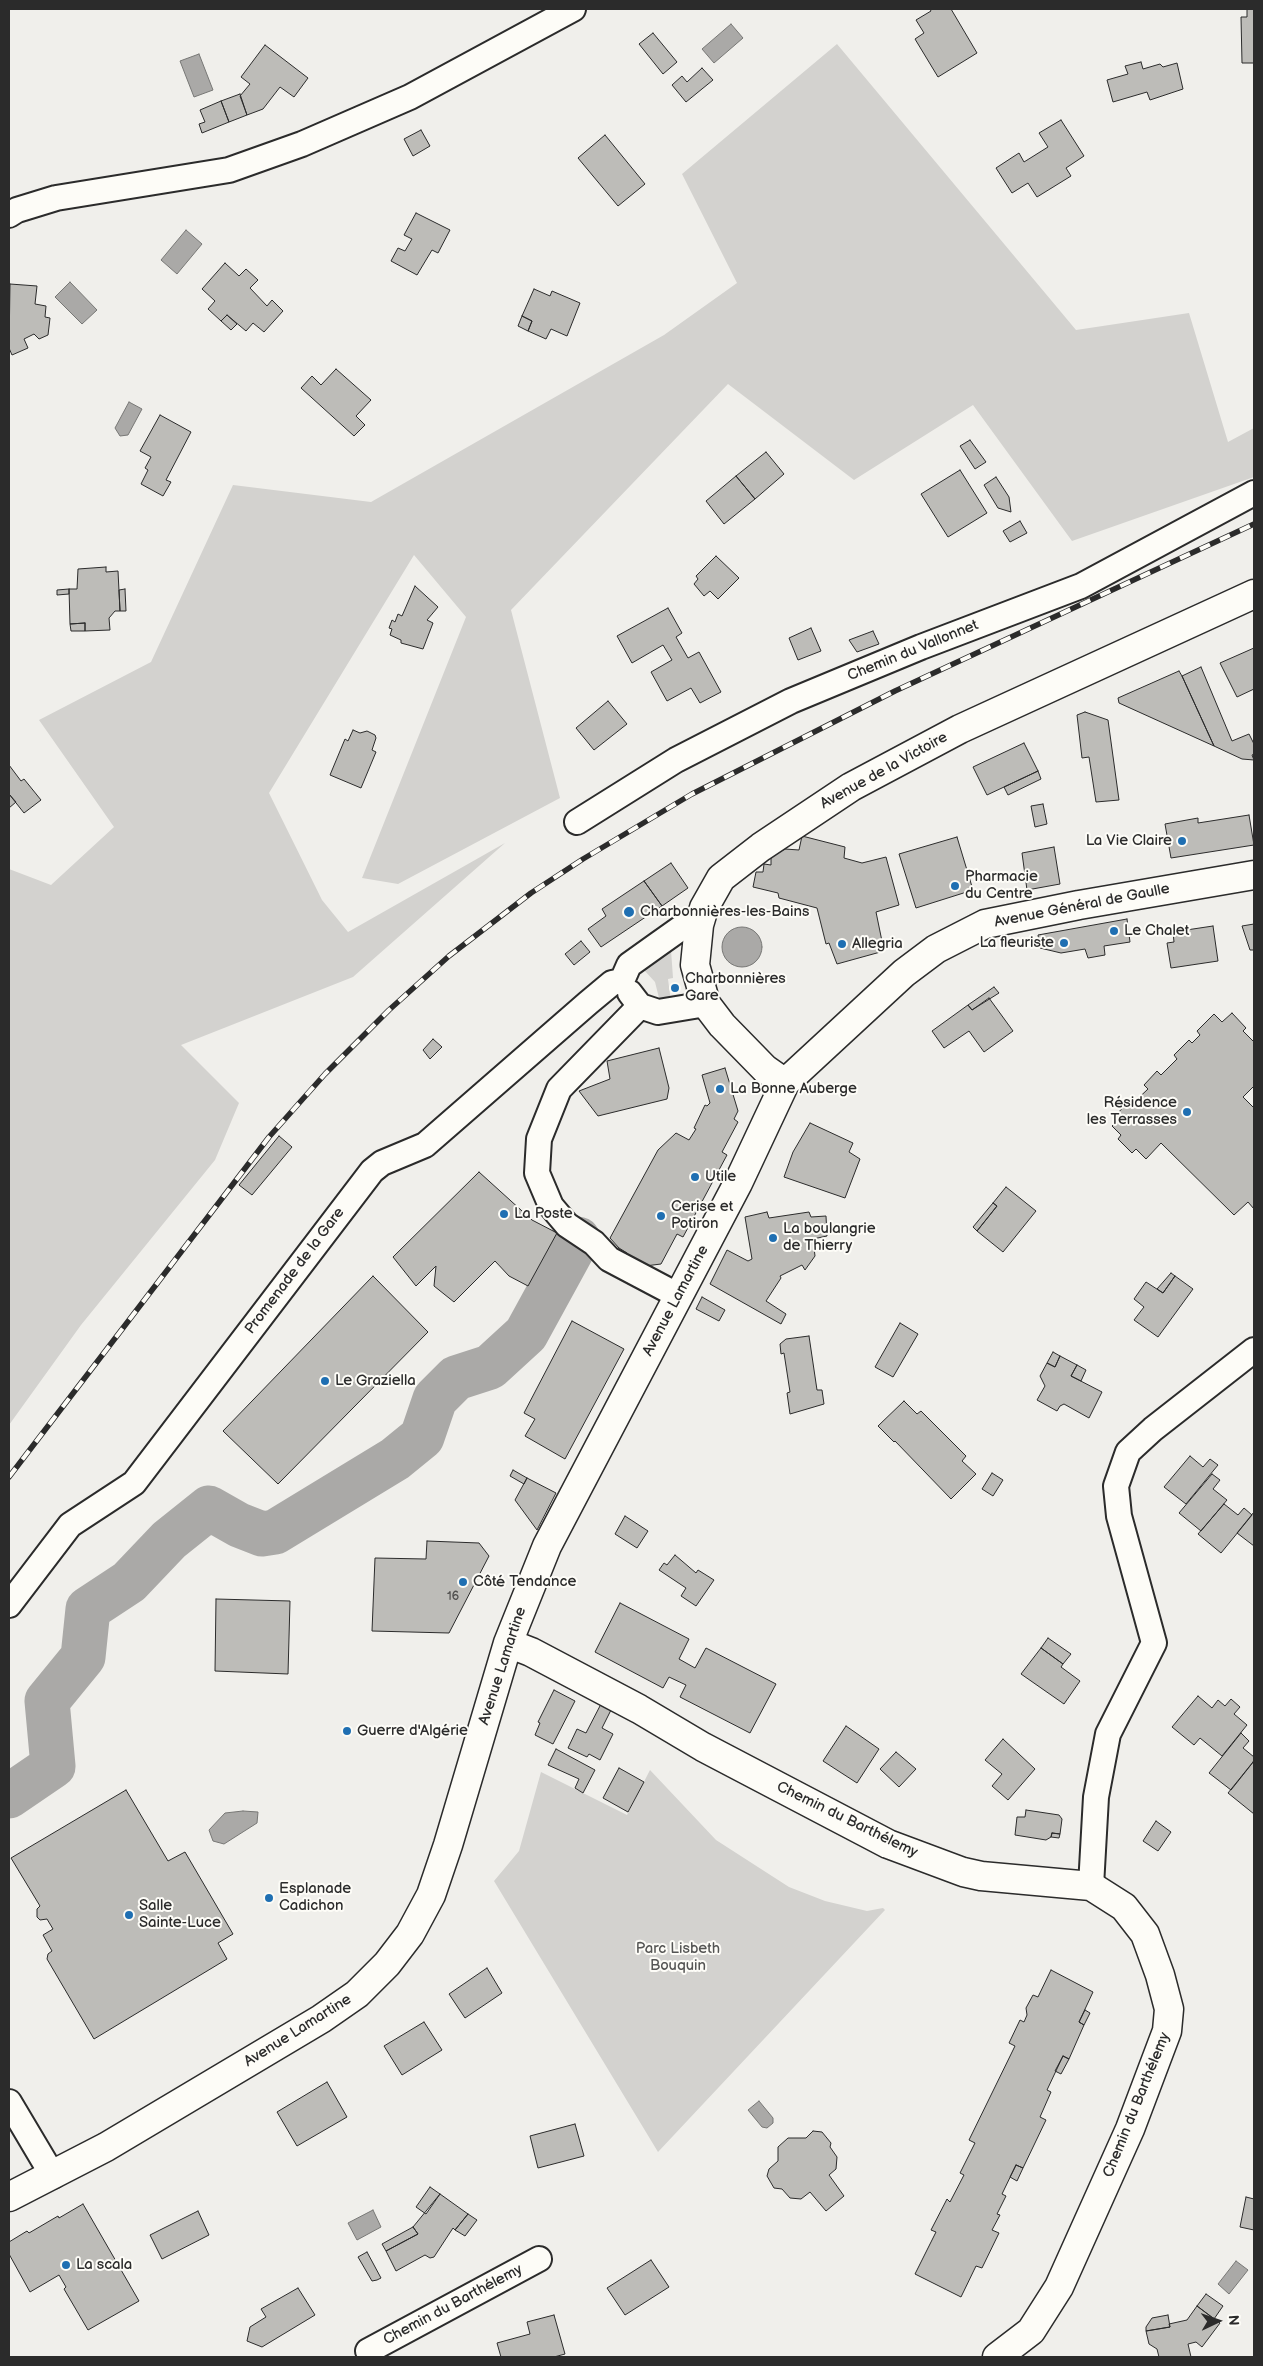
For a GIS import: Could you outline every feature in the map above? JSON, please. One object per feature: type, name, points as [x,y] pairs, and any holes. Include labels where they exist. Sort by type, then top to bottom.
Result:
[{"type":"street","points":[[9,216],[17,210],[56,198],[229,170],[293,147],[410,97],[573,9]]},
{"type":"street","name":"Chemin du Vallonnet","points":[[577,822],[676,760],[791,701],[921,646],[1081,586],[1254,493]]},
{"type":"street","name":"Avenue de la Victoire","points":[[785,1083],[765,1069],[722,1025],[706,1004],[695,965],[704,908],[721,878],[761,847],[851,786],[960,729],[1254,594]]},
{"type":"street","name":"Avenue Général de Gaulle","points":[[785,1083],[904,973],[936,949],[985,924],[1050,910],[1254,875]]},
{"type":"street","points":[[700,925],[688,923],[629,965],[622,981],[640,1006],[658,1012],[706,1004]]},
{"type":"street","name":"Promenade de la Gare","points":[[9,1605],[70,1525],[134,1483],[372,1171],[382,1163],[425,1145],[612,983],[622,981]]},
{"type":"street","points":[[640,1006],[559,1089],[538,1139],[537,1173],[551,1206],[572,1229],[594,1242],[609,1258],[679,1296]]},
{"type":"street","name":"Avenue Lamartine","points":[[9,2198],[106,2147],[321,2018],[357,1994],[387,1964],[410,1934],[431,1895],[451,1835],[508,1643],[547,1546],[738,1183],[785,1083]]},
{"type":"street","points":[[1091,1886],[1096,1796],[1108,1734],[1154,1643],[1119,1516],[1116,1486],[1128,1452],[1153,1429],[1254,1350]]},
{"type":"street","name":"Chemin du Barthélemy","points":[[508,1643],[531,1652],[639,1709],[703,1747],[888,1844],[962,1872],[981,1876],[1091,1886],[1124,1907],[1144,1934],[1160,1974],[1169,2009],[1167,2031],[1130,2129],[1059,2287],[1031,2331],[998,2357]]},
{"type":"street","points":[[9,2102],[53,2176]]},
{"type":"street","name":"Chemin du Barthélemy","points":[[365,2355],[539,2259]]},
{"type":"green space","points":[[837,44],[1076,330],[1189,313],[1228,442],[1254,428],[1254,477],[1072,541],[973,405],[854,480],[728,384],[511,610],[560,798],[398,884],[362,878],[466,617],[414,555],[269,793],[322,900],[348,932],[505,843],[353,977],[181,1045],[239,1103],[215,1160],[81,1325],[9,1425],[9,869],[51,885],[114,827],[39,720],[151,662],[233,485],[371,502],[664,335],[737,283],[682,174]]},
{"type":"green space","points":[[671,950],[673,978],[668,979],[671,1002],[660,1002],[655,982],[644,970]]},
{"type":"green space","name":"Parc Lisbeth Bouquin","points":[[650,1770],[716,1840],[789,1887],[825,1901],[867,1911],[883,1908],[885,1910],[658,2152],[494,1881],[519,1851],[541,1772],[627,1815]]},
{"type":"shaded area","points":[[731,24],[743,38],[714,63],[702,49]]},
{"type":"shaded area","points":[[199,54],[213,90],[194,97],[180,61]]},
{"type":"shaded area","points":[[186,230],[202,244],[177,274],[161,260]]},
{"type":"shaded area","points":[[70,282],[97,310],[82,324],[55,297]]},
{"type":"shaded area","points":[[129,402],[142,409],[128,435],[120,436],[115,428]]},
{"type":"shaded area","points":[[746,927],[753,930],[759,936],[762,947],[761,955],[753,964],[746,967],[738,967],[731,964],[723,955],[722,943],[725,936],[734,928]]},
{"type":"shaded area","points":[[258,1812],[257,1823],[224,1844],[213,1841],[209,1830],[225,1813]]},
{"type":"shaded area","points":[[759,2101],[773,2118],[773,2123],[767,2128],[762,2127],[748,2110]]},
{"type":"shaded area","points":[[373,2210],[381,2227],[357,2240],[348,2223]]},
{"type":"shaded area","points":[[1236,2261],[1248,2270],[1229,2294],[1218,2284]]},
{"type":"building","points":[[930,9],[951,9],[977,53],[938,77],[915,39],[924,33],[916,20],[931,11]]},
{"type":"building","points":[[1247,9],[1254,9],[1254,63],[1242,63],[1241,17],[1247,17]]},
{"type":"building","points":[[653,33],[677,62],[663,74],[639,44]]},
{"type":"building","points":[[265,45],[308,78],[294,97],[280,87],[263,109],[247,115],[240,96],[250,84],[241,77]]},
{"type":"building","points":[[1141,62],[1143,69],[1160,64],[1163,67],[1177,63],[1183,89],[1150,100],[1147,92],[1113,102],[1107,80],[1128,74],[1125,66]]},
{"type":"building","points":[[702,68],[713,80],[686,102],[672,85],[682,76],[687,82]]},
{"type":"building","points":[[240,94],[247,115],[229,122],[221,101]]},
{"type":"building","points":[[221,101],[229,122],[202,133],[199,124],[205,122],[200,110]]},
{"type":"building","points":[[1061,120],[1084,156],[1066,168],[1071,176],[1037,197],[1028,183],[1012,193],[996,168],[1019,153],[1024,162],[1048,147],[1039,133]]},
{"type":"building","points":[[421,130],[430,146],[413,156],[404,139]]},
{"type":"building","points":[[605,135],[645,184],[618,206],[578,158]]},
{"type":"building","points":[[416,213],[450,230],[438,253],[432,250],[417,275],[391,261],[398,248],[405,251],[412,239],[404,235]]},
{"type":"building","points":[[225,263],[239,276],[246,269],[258,280],[250,288],[267,306],[272,300],[283,311],[264,332],[253,323],[246,331],[227,315],[221,321],[208,309],[215,301],[202,289]]},
{"type":"building","points":[[10,284],[37,286],[35,304],[46,306],[45,317],[50,318],[48,335],[39,339],[34,334],[24,339],[28,348],[12,355],[9,348]]},
{"type":"building","points":[[534,289],[550,296],[552,291],[580,303],[567,336],[551,329],[546,339],[528,331],[532,321],[522,316]]},
{"type":"building","points":[[227,315],[237,324],[231,330],[221,321]]},
{"type":"building","points":[[522,316],[532,321],[528,331],[518,326]]},
{"type":"building","points":[[336,369],[371,400],[356,416],[365,425],[354,436],[301,388],[312,376],[321,385]]},
{"type":"building","points":[[160,415],[191,432],[166,480],[171,482],[163,496],[141,484],[148,470],[145,468],[151,457],[140,451]]},
{"type":"building","points":[[970,440],[986,462],[975,469],[960,446]]},
{"type":"building","points":[[766,452],[784,474],[755,499],[736,476]]},
{"type":"building","points":[[960,470],[987,513],[948,537],[921,494]]},
{"type":"building","points":[[736,476],[755,499],[724,524],[706,501]]},
{"type":"building","points":[[996,477],[1009,497],[1011,512],[998,508],[984,485]]},
{"type":"building","points":[[1020,521],[1027,533],[1010,542],[1003,531]]},
{"type":"building","points":[[716,556],[739,578],[718,599],[710,591],[704,596],[694,584],[698,579],[696,576]]},
{"type":"building","points":[[106,567],[106,572],[118,571],[120,611],[115,611],[109,618],[110,630],[85,631],[85,623],[70,624],[69,589],[77,589],[78,569]]},
{"type":"building","points":[[415,586],[438,607],[427,620],[433,623],[423,649],[401,643],[401,640],[390,635],[392,629],[389,628],[392,620],[395,622],[398,614],[402,616]]},
{"type":"building","points":[[69,589],[69,594],[57,595],[57,590]]},
{"type":"building","points":[[125,589],[126,611],[120,611],[119,590]]},
{"type":"building","points":[[668,608],[682,633],[676,637],[688,658],[699,652],[721,692],[700,703],[691,688],[667,701],[651,672],[672,660],[663,645],[632,663],[617,636]]},
{"type":"building","points":[[85,623],[85,631],[71,631],[70,624]]},
{"type":"building","points":[[811,628],[821,651],[798,660],[789,638]]},
{"type":"building","points":[[873,631],[879,644],[857,652],[849,640]]},
{"type":"building","points":[[1254,648],[1254,689],[1237,697],[1220,663]]},
{"type":"building","points":[[1201,667],[1232,741],[1249,734],[1254,744],[1254,754],[1252,755],[1254,760],[1242,759],[1214,746],[1182,676]]},
{"type":"building","points":[[1179,671],[1214,746],[1119,703],[1118,698]]},
{"type":"building","points":[[608,701],[627,724],[594,750],[576,728]]},
{"type":"building","points":[[1085,712],[1108,720],[1119,800],[1096,802],[1089,757],[1082,758],[1077,715]]},
{"type":"building","points":[[353,730],[360,733],[367,731],[375,735],[376,738],[372,750],[376,752],[361,788],[330,775],[345,739],[348,741]]},
{"type":"building","points":[[1024,743],[1038,771],[987,795],[973,767]]},
{"type":"building","points":[[9,765],[21,781],[24,779],[41,800],[24,813],[9,794]]},
{"type":"building","points":[[1038,771],[1041,779],[1008,795],[1004,787]]},
{"type":"building","points":[[9,794],[16,802],[9,808]]},
{"type":"building","points":[[1043,804],[1047,824],[1035,827],[1031,806]]},
{"type":"building","points":[[1249,815],[1254,845],[1171,858],[1165,824],[1198,818],[1198,823]]},
{"type":"building","points":[[802,836],[845,847],[844,858],[862,863],[886,857],[899,905],[876,912],[884,951],[837,964],[829,943],[826,944],[817,908],[779,898],[778,893],[753,887],[756,872],[763,872],[764,864],[771,865],[771,857],[785,849],[799,850]]},
{"type":"building","points":[[957,837],[973,890],[916,908],[899,854]]},
{"type":"building","points":[[1054,847],[1060,884],[1027,890],[1022,853]]},
{"type":"building","points":[[671,863],[688,888],[662,906],[644,881]]},
{"type":"building","name":"Charbonnières-les-Bains","points":[[644,881],[662,906],[601,947],[588,929],[606,916],[602,909]]},
{"type":"building","points":[[1127,919],[1130,942],[1104,946],[1105,955],[1088,958],[1085,949],[1061,953],[1040,948],[1038,935]]},
{"type":"building","points":[[1254,924],[1254,950],[1250,950],[1242,926]]},
{"type":"building","points":[[1213,926],[1218,961],[1171,968],[1167,943],[1174,942],[1173,932]]},
{"type":"building","points":[[581,941],[590,952],[574,965],[565,954]]},
{"type":"building","points":[[994,987],[999,993],[972,1010],[968,1005]]},
{"type":"building","points":[[989,998],[1013,1031],[984,1052],[969,1031],[944,1048],[932,1031],[968,1005],[972,1010]]},
{"type":"building","name":"Résidence les Terrasses","points":[[1232,1013],[1246,1028],[1243,1031],[1254,1042],[1254,1088],[1243,1097],[1254,1108],[1254,1209],[1248,1202],[1234,1215],[1161,1143],[1146,1159],[1136,1149],[1132,1153],[1118,1139],[1121,1135],[1112,1126],[1119,1119],[1116,1115],[1128,1102],[1131,1105],[1148,1089],[1144,1085],[1157,1071],[1161,1075],[1177,1059],[1174,1055],[1189,1040],[1192,1043],[1200,1035],[1197,1031],[1214,1014],[1222,1022]]},
{"type":"building","points":[[433,1039],[442,1047],[430,1059],[423,1050]]},
{"type":"building","points":[[659,1048],[669,1088],[667,1099],[598,1116],[579,1091],[610,1079],[607,1061]]},
{"type":"building","points":[[725,1068],[738,1111],[734,1119],[738,1122],[722,1152],[727,1155],[683,1237],[677,1234],[661,1264],[645,1266],[626,1256],[627,1253],[619,1248],[610,1238],[658,1150],[676,1133],[689,1140],[696,1129],[694,1128],[705,1105],[707,1106],[710,1103],[702,1075]]},
{"type":"building","points":[[810,1123],[853,1143],[849,1152],[860,1159],[845,1198],[784,1177],[793,1152]]},
{"type":"building","points":[[279,1136],[292,1147],[252,1195],[239,1185]]},
{"type":"building","points":[[479,1172],[532,1220],[557,1233],[528,1286],[509,1276],[495,1261],[454,1302],[434,1286],[436,1266],[416,1286],[393,1257]]},
{"type":"building","points":[[1006,1187],[1036,1211],[1003,1252],[977,1231],[997,1206],[993,1203]]},
{"type":"building","points":[[993,1203],[997,1206],[977,1231],[973,1227]]},
{"type":"building","points":[[767,1212],[769,1218],[809,1212],[811,1217],[826,1216],[827,1236],[813,1239],[815,1256],[805,1270],[802,1265],[780,1276],[781,1278],[766,1301],[786,1314],[781,1324],[710,1284],[727,1250],[748,1261],[752,1259],[745,1217]]},
{"type":"building","points":[[1171,1273],[1175,1276],[1163,1293],[1157,1289]]},
{"type":"building","name":"Le Graziella","points":[[373,1276],[428,1332],[278,1484],[223,1431]]},
{"type":"building","points":[[1175,1276],[1193,1289],[1158,1337],[1134,1320],[1144,1307],[1134,1299],[1146,1282],[1163,1293]]},
{"type":"building","points":[[702,1297],[725,1310],[719,1321],[696,1309]]},
{"type":"building","points":[[572,1321],[624,1349],[565,1459],[525,1436],[535,1419],[524,1413]]},
{"type":"building","points":[[900,1323],[918,1334],[893,1377],[875,1367]]},
{"type":"building","points":[[809,1336],[817,1390],[822,1390],[824,1404],[790,1414],[787,1393],[790,1392],[784,1353],[781,1354],[780,1344],[786,1339]]},
{"type":"building","points":[[1053,1352],[1060,1356],[1055,1367],[1047,1363]]},
{"type":"building","points":[[1060,1356],[1077,1365],[1071,1376],[1102,1392],[1089,1418],[1064,1404],[1057,1411],[1037,1400],[1045,1386],[1040,1376],[1047,1363],[1055,1367]]},
{"type":"building","points":[[1077,1365],[1086,1370],[1081,1381],[1071,1376]]},
{"type":"building","points":[[904,1401],[917,1414],[921,1411],[966,1456],[962,1461],[976,1474],[951,1499],[878,1426]]},
{"type":"building","points":[[1190,1456],[1203,1467],[1210,1459],[1218,1465],[1186,1504],[1164,1487]]},
{"type":"building","points":[[513,1470],[527,1478],[524,1484],[510,1476]]},
{"type":"building","points":[[992,1473],[1003,1480],[993,1496],[982,1489]]},
{"type":"building","points":[[1212,1474],[1220,1480],[1213,1489],[1227,1500],[1201,1531],[1179,1513]]},
{"type":"building","points":[[527,1478],[556,1493],[537,1530],[515,1500]]},
{"type":"building","points":[[1224,1504],[1238,1515],[1244,1508],[1252,1515],[1221,1553],[1198,1534]]},
{"type":"building","points":[[1254,1512],[1254,1546],[1237,1533]]},
{"type":"building","points":[[625,1516],[648,1531],[637,1548],[615,1534]]},
{"type":"building","points":[[427,1541],[479,1543],[489,1556],[449,1633],[372,1631],[375,1558],[426,1559]]},
{"type":"building","points":[[675,1555],[696,1573],[698,1570],[714,1580],[696,1606],[681,1596],[686,1588],[659,1570],[664,1563],[667,1565]]},
{"type":"building","points":[[216,1599],[290,1601],[288,1674],[215,1671]]},
{"type":"building","points":[[620,1603],[689,1639],[679,1659],[695,1668],[706,1648],[776,1684],[750,1733],[680,1697],[686,1685],[669,1677],[663,1688],[595,1652]]},
{"type":"building","points":[[1048,1638],[1071,1654],[1063,1664],[1041,1648]]},
{"type":"building","points":[[1041,1648],[1063,1664],[1061,1667],[1080,1681],[1064,1704],[1021,1674]]},
{"type":"building","points":[[554,1690],[575,1701],[553,1744],[535,1735],[540,1723],[538,1722]]},
{"type":"building","points":[[1198,1696],[1212,1708],[1218,1700],[1225,1706],[1231,1699],[1240,1707],[1234,1714],[1247,1725],[1222,1756],[1200,1738],[1194,1745],[1172,1727]]},
{"type":"building","points":[[601,1704],[611,1710],[602,1728],[613,1734],[600,1760],[589,1754],[587,1757],[568,1748],[577,1729],[586,1733]]},
{"type":"building","points":[[846,1726],[879,1749],[857,1783],[823,1761]]},
{"type":"building","points":[[1241,1733],[1249,1741],[1243,1748],[1254,1757],[1254,1761],[1231,1790],[1209,1773]]},
{"type":"building","points":[[1003,1739],[1035,1769],[1008,1800],[992,1786],[1002,1774],[985,1760]]},
{"type":"building","points":[[556,1749],[595,1770],[583,1793],[575,1788],[579,1779],[548,1765]]},
{"type":"building","points":[[896,1752],[916,1769],[899,1787],[880,1769]]},
{"type":"building","points":[[1254,1763],[1254,1814],[1228,1793]]},
{"type":"building","points":[[619,1768],[644,1782],[628,1812],[603,1798]]},
{"type":"building","name":"Salle Sainte-Luce","points":[[126,1790],[168,1861],[185,1852],[233,1934],[218,1943],[227,1959],[94,2039],[47,1959],[48,1954],[52,1951],[43,1935],[53,1929],[47,1919],[40,1920],[37,1917],[37,1909],[40,1906],[11,1858]]},
{"type":"building","points":[[1026,1810],[1059,1815],[1062,1819],[1060,1834],[1052,1833],[1051,1837],[1046,1840],[1015,1835],[1017,1817],[1025,1817]]},
{"type":"building","points":[[1156,1821],[1171,1832],[1158,1851],[1143,1841]]},
{"type":"building","points":[[1052,1833],[1060,1834],[1059,1838],[1051,1837]]},
{"type":"building","points":[[487,1968],[502,1993],[465,2018],[449,1994]]},
{"type":"building","points":[[1051,1970],[1093,1992],[1079,2022],[1084,2025],[1069,2059],[1063,2056],[1047,2090],[1051,2092],[1040,2117],[1046,2120],[1023,2168],[1016,2165],[1002,2194],[1006,2196],[997,2214],[1000,2215],[992,2230],[999,2233],[982,2268],[976,2266],[961,2297],[915,2274],[936,2232],[931,2230],[947,2199],[950,2202],[964,2175],[960,2173],[975,2143],[969,2140],[1015,2046],[1009,2043],[1020,2020],[1024,2022],[1027,2015],[1026,2008],[1033,1995],[1038,1997]]},
{"type":"building","points":[[1085,2010],[1090,2013],[1084,2025],[1079,2022]]},
{"type":"building","points":[[424,2022],[442,2050],[402,2075],[384,2046]]},
{"type":"building","points":[[1063,2056],[1069,2059],[1061,2074],[1055,2071]]},
{"type":"building","points":[[327,2082],[347,2117],[297,2146],[277,2112]]},
{"type":"building","points":[[575,2124],[584,2156],[538,2168],[530,2136]]},
{"type":"building","points":[[813,2131],[822,2132],[831,2143],[830,2147],[837,2157],[836,2169],[829,2175],[844,2196],[826,2211],[810,2192],[801,2199],[790,2198],[782,2189],[774,2188],[767,2176],[769,2169],[778,2161],[778,2147],[788,2138],[806,2138]]},
{"type":"building","points":[[1016,2165],[1023,2168],[1017,2181],[1010,2177]]},
{"type":"building","points":[[430,2187],[440,2194],[426,2214],[416,2207]]},
{"type":"building","points":[[440,2194],[468,2214],[455,2230],[453,2228],[434,2257],[430,2258],[425,2255],[396,2271],[386,2251],[418,2234],[413,2227]]},
{"type":"building","points":[[1246,2197],[1254,2199],[1254,2230],[1240,2227]]},
{"type":"building","name":"La scala","points":[[83,2204],[139,2301],[88,2330],[64,2289],[66,2287],[59,2275],[30,2292],[9,2254],[9,2242],[27,2231],[29,2233]]},
{"type":"building","points":[[198,2211],[209,2235],[162,2259],[150,2235]]},
{"type":"building","points":[[468,2214],[477,2220],[465,2236],[455,2230]]},
{"type":"building","points":[[413,2227],[418,2234],[386,2251],[382,2244]]},
{"type":"building","points":[[367,2252],[381,2278],[377,2280],[372,2281],[358,2257]]},
{"type":"building","points":[[651,2260],[669,2287],[625,2315],[607,2288]]},
{"type":"building","points":[[298,2288],[315,2315],[262,2347],[247,2341],[250,2327],[266,2317],[261,2309]]},
{"type":"building","points":[[1206,2294],[1223,2306],[1214,2319],[1197,2306]]},
{"type":"building","points":[[1197,2306],[1220,2323],[1202,2347],[1196,2342],[1188,2344],[1191,2357],[1159,2357],[1157,2349],[1149,2344],[1146,2331],[1170,2327],[1169,2324],[1187,2320]]},
{"type":"building","points":[[554,2315],[565,2354],[554,2357],[501,2357],[497,2343],[530,2334],[527,2322]]},
{"type":"building","points":[[1168,2315],[1170,2327],[1146,2331],[1146,2327],[1152,2318]]},
{"type":"waterway","points":[[9,1796],[53,1766],[47,1701],[83,1657],[88,1609],[129,1582],[169,1540],[209,1508],[239,1525],[262,1534],[275,1532],[395,1459],[422,1437],[435,1399],[456,1378],[490,1367],[526,1334],[578,1239]]},
{"type":"railway","points":[[9,1477],[269,1137],[325,1074],[389,1010],[449,956],[531,893],[583,859],[692,794],[895,691],[1254,524]]},
{"type":"place","name":"La Vie Claire","points":[[1182,841]]},
{"type":"place","name":"Pharmacie du Centre","points":[[955,886]]},
{"type":"place","name":"Charbonnières-les-Bains","points":[[629,912]]},
{"type":"place","name":"Le Chalet","points":[[1114,931]]},
{"type":"place","name":"La fleuriste","points":[[1064,943]]},
{"type":"place","name":"Allegria","points":[[842,944]]},
{"type":"place","name":"Charbonnières Gare","points":[[675,988]]},
{"type":"place","name":"La Bonne Auberge","points":[[720,1089]]},
{"type":"place","name":"Résidence les Terrasses","points":[[1187,1112]]},
{"type":"place","name":"Utile","points":[[695,1177]]},
{"type":"place","name":"La Poste","points":[[504,1214]]},
{"type":"place","name":"Cerise et Potiron","points":[[661,1216]]},
{"type":"place","name":"La boulangrie de Thierry","points":[[773,1238]]},
{"type":"place","name":"Le Graziella","points":[[325,1381]]},
{"type":"place","name":"Côté Tendance","points":[[463,1582]]},
{"type":"place","name":"Guerre d'Algérie","points":[[347,1731]]},
{"type":"place","name":"Esplanade Cadichon","points":[[269,1898]]},
{"type":"place","name":"Salle Sainte-Luce","points":[[129,1915]]},
{"type":"place","name":"La scala","points":[[66,2265]]}]
